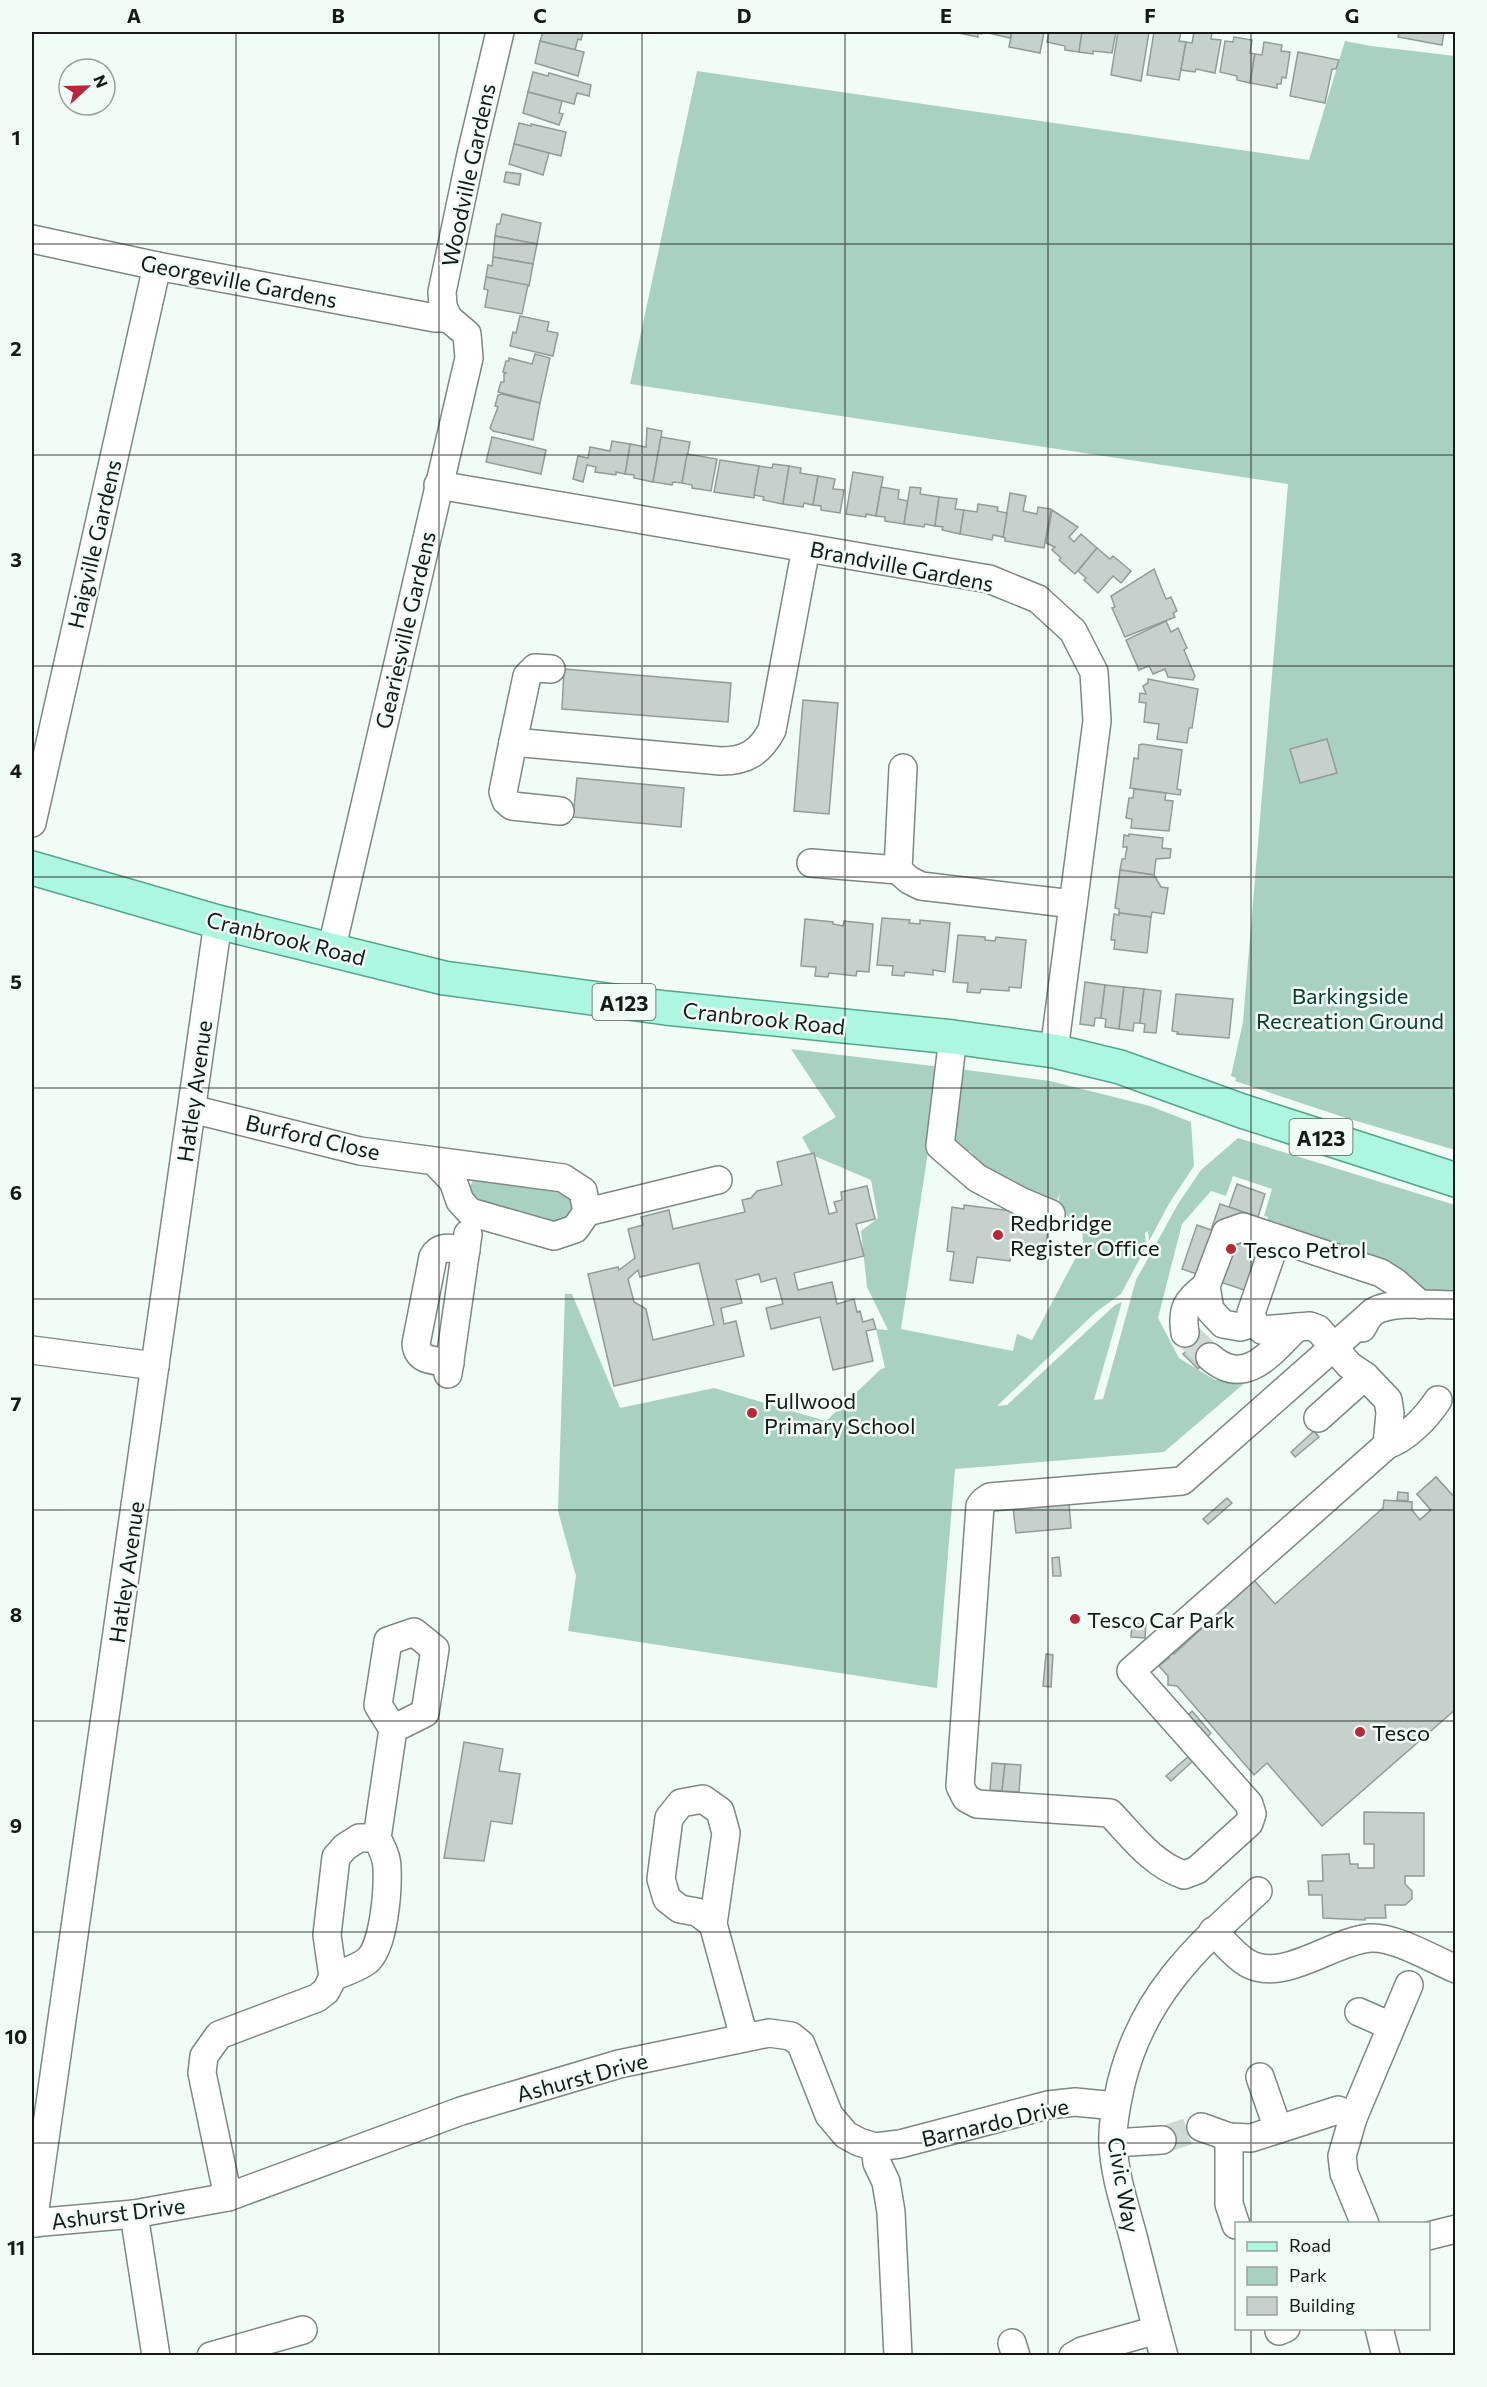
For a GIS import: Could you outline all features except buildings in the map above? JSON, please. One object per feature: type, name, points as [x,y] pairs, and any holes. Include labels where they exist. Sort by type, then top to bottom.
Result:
[{"type":"main road","name":"Cranbrook Road","points":[[32,868],[218,922],[331,951],[456,979],[666,1008],[953,1037],[1054,1051],[1120,1067],[1242,1111],[1455,1180]]},
{"type":"street","name":"Woodville Gardens","points":[[448,318],[443,306],[442,292],[500,32]]},
{"type":"street","name":"Georgeville Gardens","points":[[32,239],[157,266],[435,318],[448,318]]},
{"type":"street","name":"Haigville Gardens","points":[[32,823],[157,266]]},
{"type":"street","name":"Geariesville Gardens","points":[[331,951],[469,358],[467,334],[448,318]]},
{"type":"street","name":"Brandville Gardens","points":[[438,485],[989,579],[1038,599],[1072,631],[1094,672],[1097,721],[1054,1051]]},
{"type":"street","points":[[519,742],[552,755],[721,761],[736,761],[750,756],[764,746],[771,730],[806,548]]},
{"type":"street","points":[[551,669],[535,668],[527,676],[519,742],[503,792],[506,801],[512,806],[560,811]]},
{"type":"street","points":[[898,870],[903,768]]},
{"type":"street","points":[[811,863],[898,870],[909,880],[921,886],[1073,904]]},
{"type":"street","name":"Hatley Avenue","points":[[34,2223],[218,922]]},
{"type":"street","points":[[953,1037],[940,1146],[977,1178],[1020,1201],[1051,1214]]},
{"type":"street","name":"Burford Close","points":[[192,1109],[360,1151],[562,1178],[583,1191],[587,1212]]},
{"type":"street","points":[[435,1162],[453,1181],[460,1201],[470,1212],[554,1236],[575,1229],[587,1212],[718,1180]]},
{"type":"street","points":[[466,1250],[444,1248],[436,1252],[433,1257],[416,1344],[417,1353],[422,1358],[449,1368],[466,1250],[470,1212]]},
{"type":"street","points":[[1254,1323],[1240,1327],[1224,1323],[1210,1310],[1206,1286],[1226,1233],[1243,1227],[1381,1273],[1421,1305]]},
{"type":"street","points":[[1285,1241],[1278,1242],[1274,1246],[1251,1313],[1254,1323],[1262,1330],[1310,1326],[1318,1329],[1350,1365],[1365,1376],[1388,1400],[1404,1405],[1420,1405],[1447,1395]]},
{"type":"street","points":[[1185,1333],[1183,1319],[1186,1305],[1206,1286]]},
{"type":"street","points":[[1447,1395],[1428,1415],[1395,1442],[1387,1445],[1131,1671],[1249,1804],[1252,1814],[1249,1823],[1197,1870],[1185,1875],[1170,1870],[1150,1856],[1110,1813],[977,1804],[966,1798],[960,1786],[980,1506],[984,1501],[990,1497],[1182,1481],[1371,1314],[1395,1306],[1455,1305]]},
{"type":"street","points":[[1365,1376],[1359,1355],[1360,1333],[1371,1314]]},
{"type":"street","points":[[1210,1357],[1217,1363],[1234,1370],[1248,1369],[1259,1363],[1297,1327]]},
{"type":"street","points":[[32,1350],[155,1366]]},
{"type":"street","points":[[1318,1418],[1365,1376]]},
{"type":"street","points":[[1387,1445],[1390,1413],[1388,1400]]},
{"type":"street","points":[[333,1977],[367,1961],[378,1947],[382,1930],[387,1867],[385,1852],[377,1838],[393,1729]]},
{"type":"street","points":[[228,2197],[202,2073],[204,2055],[219,2035],[317,1998],[326,1991],[333,1977],[327,1935],[336,1857],[345,1846],[359,1838],[377,1838]]},
{"type":"street","name":"Civic Way","points":[[1160,2343],[1121,2192],[1113,2143],[1116,2106],[1127,2059],[1142,2025],[1168,1982],[1213,1931],[1258,1891]]},
{"type":"street","points":[[714,1923],[744,2037]]},
{"type":"street","points":[[1213,1931],[1247,1963],[1259,1968],[1272,1969],[1286,1966],[1355,1941],[1370,1938],[1386,1939],[1455,1969]]},
{"type":"street","points":[[1365,2222],[1344,2173],[1342,2156],[1345,2138],[1409,1985]]},
{"type":"street","points":[[1359,2012],[1391,2026]]},
{"type":"street","name":"Ashurst Drive","points":[[34,2223],[134,2214],[228,2197],[461,2111],[619,2064],[769,2032],[791,2036],[801,2044],[829,2115],[846,2135],[874,2147]]},
{"type":"street","points":[[1260,2077],[1278,2129]]},
{"type":"street","name":"Barnardo Drive","points":[[874,2147],[900,2144],[1048,2105],[1075,2102],[1116,2106]]},
{"type":"street","points":[[1201,2127],[1229,2137],[1251,2138],[1338,2110],[1353,2118]]},
{"type":"street","points":[[1229,2137],[1229,2204],[1235,2222]]},
{"type":"street","points":[[1113,2143],[1162,2140]]},
{"type":"street","points":[[874,2147],[877,2163],[886,2182],[891,2212],[905,2353]]},
{"type":"street","points":[[134,2214],[156,2355]]},
{"type":"street","points":[[1430,2235],[1455,2229]]},
{"type":"street","points":[[211,2355],[303,2330]]},
{"type":"street","points":[[1380,2330],[1386,2355]]},
{"type":"street","points":[[1073,2355],[1082,2351],[1160,2343]]},
{"type":"green space","name":"Barkingside Recreation Ground","points":[[1345,41],[1455,56],[1455,1150],[1343,1117],[1235,1081],[1236,1078],[1231,1076],[1243,1022],[1288,484],[630,384],[697,71],[1309,160]]},
{"type":"green space","points":[[791,1049],[941,1067],[901,1329],[1013,1351],[1017,1334],[1032,1340],[1083,1244],[1082,1226],[1057,1209],[1060,1193],[1054,1208],[964,1158],[973,1154],[970,1151],[961,1155],[953,1147],[959,1069],[1050,1081],[1150,1106],[1191,1122],[1194,1166],[1170,1202],[1149,1241],[1148,1231],[1145,1233],[1146,1247],[1121,1294],[1096,1312],[997,1406],[1007,1405],[1115,1305],[1122,1302],[1094,1400],[1103,1399],[1136,1280],[1178,1204],[1201,1170],[1238,1138],[1455,1205],[1455,1291],[1422,1292],[1267,1223],[1268,1217],[1264,1216],[1272,1189],[1233,1176],[1226,1196],[1211,1191],[1182,1224],[1158,1318],[1179,1358],[1215,1380],[1247,1381],[1164,1452],[955,1469],[937,1688],[568,1631],[576,1576],[558,1511],[565,1294],[572,1294],[620,1408],[714,1388],[826,1421],[881,1369],[885,1368],[876,1329],[888,1330],[867,1287],[861,1231],[878,1218],[871,1180],[812,1155],[802,1137],[836,1117]]},
{"type":"green space","points":[[473,1180],[561,1186],[578,1205],[566,1225],[476,1204],[469,1188]]},
{"type":"tunnel","points":[[1185,1333],[1210,1357]]},
{"type":"tunnel","points":[[1162,2140],[1201,2127]]},
{"type":"place","name":"Redbridge Register Office","points":[[998,1235]]},
{"type":"place","name":"Tesco Petrol","points":[[1231,1249]]},
{"type":"place","name":"Fullwood Primary School","points":[[752,1413]]},
{"type":"place","name":"Tesco Car Park","points":[[1075,1619]]},
{"type":"place","name":"Tesco","points":[[1360,1732]]}]
